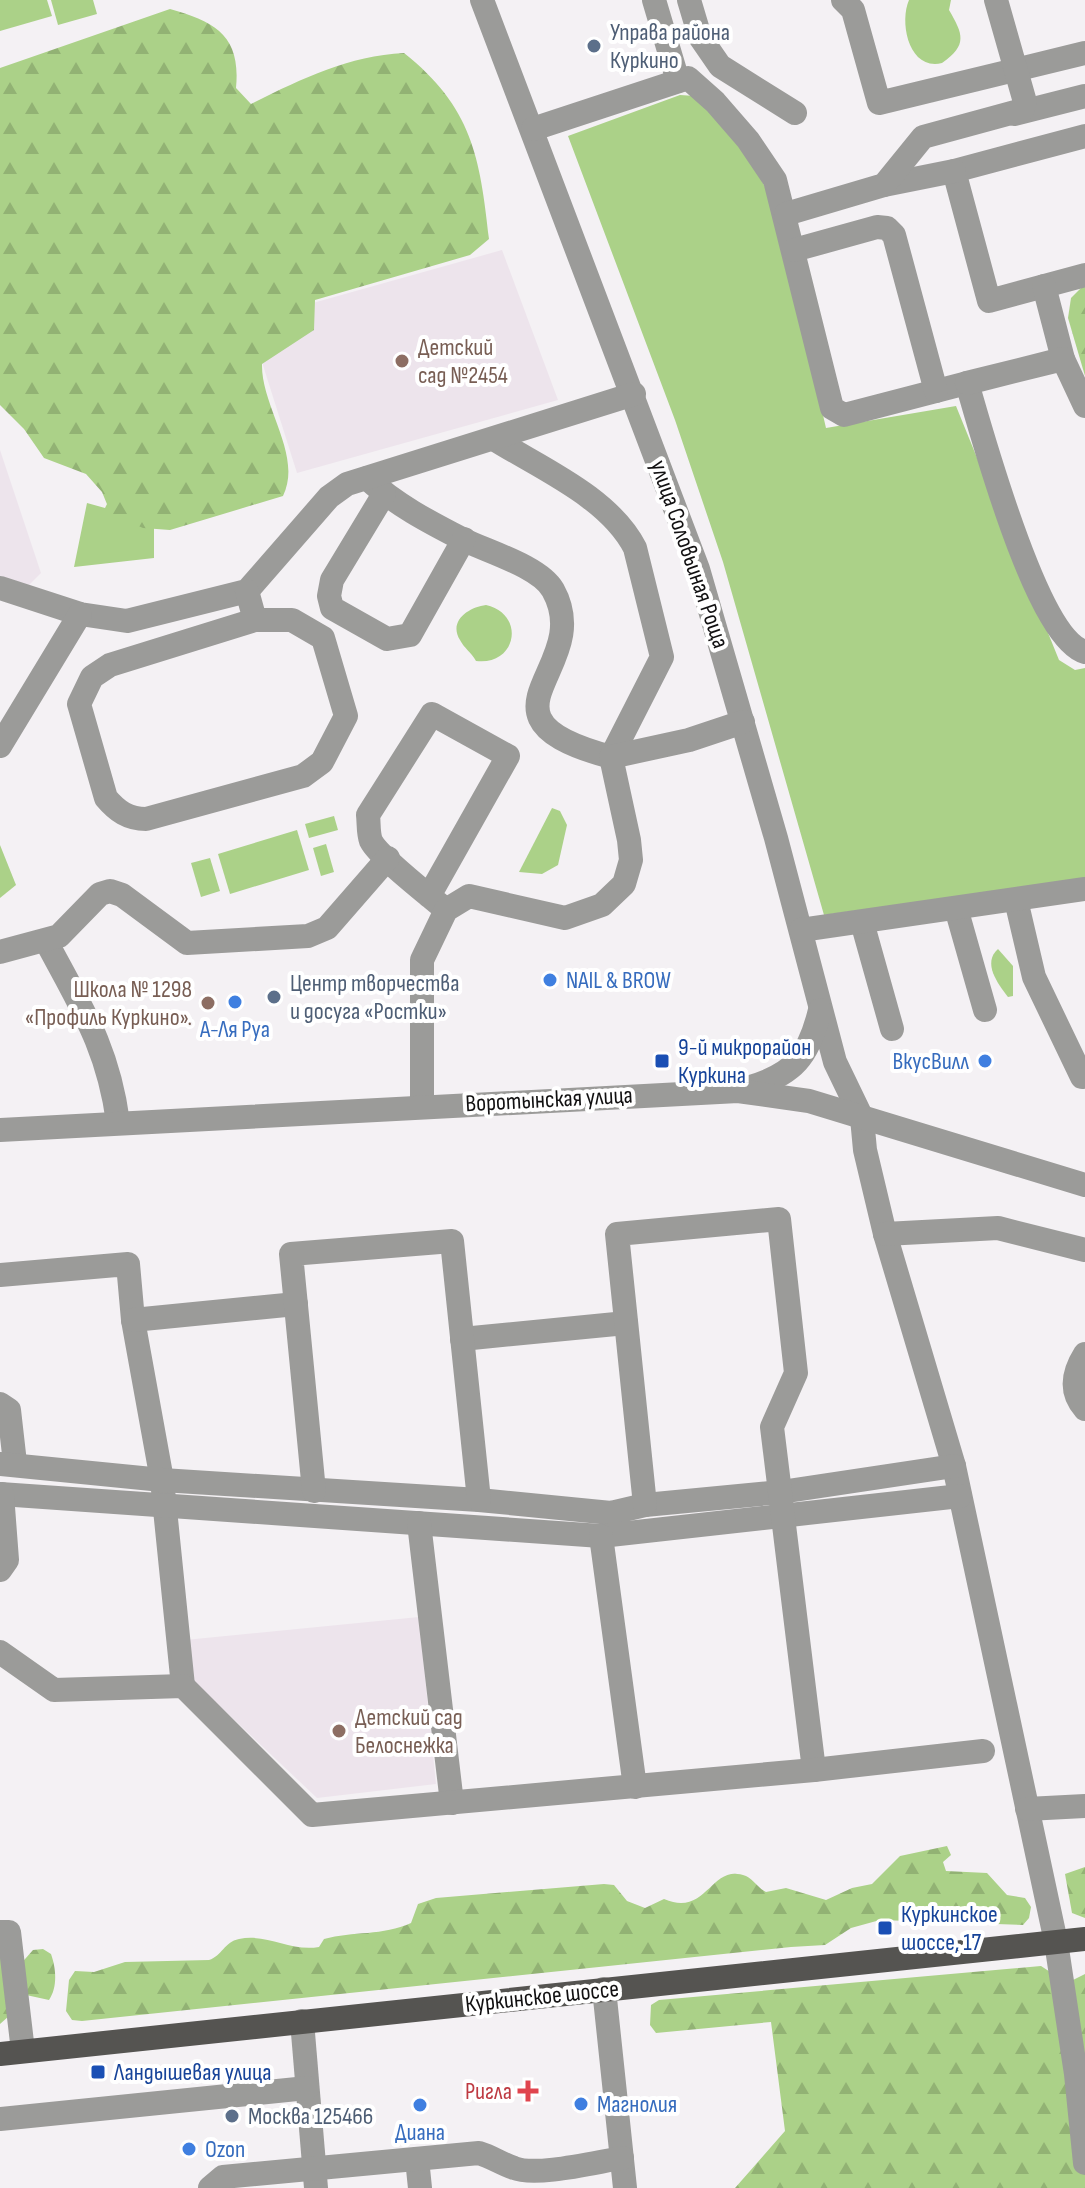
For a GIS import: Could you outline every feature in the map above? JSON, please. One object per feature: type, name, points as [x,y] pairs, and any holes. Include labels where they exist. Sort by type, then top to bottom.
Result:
[{"type":"main road","name":"Куркинское шоссе","points":[[12,2052],[1085,1939]]},
{"type":"street","name":"улица Соловьиная Роща","points":[[482,0],[698,569],[822,1004],[835,1062],[862,1118],[865,1150],[885,1234],[954,1466],[1056,1942],[1076,2074],[1085,2163]]},
{"type":"street","points":[[654,0],[683,80],[715,102],[766,164],[786,214],[832,408],[844,415],[1063,359]]},
{"type":"street","points":[[689,0],[700,37],[720,66],[795,113]]},
{"type":"street","points":[[843,0],[853,10],[879,103],[1085,53]]},
{"type":"street","points":[[996,0],[1025,102],[1022,110],[1014,114]]},
{"type":"street","points":[[533,129],[720,66]]},
{"type":"street","points":[[884,185],[923,137],[1085,96]]},
{"type":"street","points":[[786,214],[884,185],[954,171],[1085,136]]},
{"type":"street","points":[[954,171],[989,301],[1085,275]]},
{"type":"street","points":[[794,250],[877,227],[887,228],[894,235],[936,391]]},
{"type":"street","points":[[1044,286],[1063,359],[1085,406]]},
{"type":"street","points":[[967,383],[1007,517],[1060,633],[1072,649],[1085,652]]},
{"type":"street","points":[[0,588],[80,614],[127,621],[247,591],[329,497],[347,484],[376,486],[494,439],[634,394]]},
{"type":"street","points":[[438,903],[469,896],[565,918],[602,905],[624,884],[631,860],[611,757],[662,657],[635,548],[629,537],[590,500],[494,439]]},
{"type":"street","points":[[376,486],[464,539],[547,580],[556,594],[561,616],[561,642],[537,695],[537,718],[546,730],[582,749],[611,757],[689,740],[743,722]]},
{"type":"street","points":[[376,486],[332,580],[329,596],[332,608],[387,639],[410,635],[464,539]]},
{"type":"street","points":[[247,591],[255,620]]},
{"type":"street","points":[[0,746],[80,614]]},
{"type":"street","points":[[255,620],[292,620],[323,638],[346,716],[322,762],[303,776],[146,819],[116,810],[106,798],[79,704],[92,677],[110,665],[255,620]]},
{"type":"street","points":[[422,1106],[422,960],[438,903],[508,756],[432,714],[368,815],[371,841],[438,903]]},
{"type":"street","points":[[0,952],[46,941],[69,929],[100,894],[110,891],[122,895],[187,943],[308,936],[327,928],[388,858]]},
{"type":"street","points":[[801,930],[1085,889]]},
{"type":"street","points":[[1016,900],[1034,977],[1082,1077]]},
{"type":"street","points":[[956,908],[985,1010]]},
{"type":"street","points":[[862,922],[892,1029]]},
{"type":"street","points":[[46,941],[100,1041],[113,1082],[118,1122]]},
{"type":"street","points":[[738,1091],[769,1082],[801,1059],[811,1044],[822,1004]]},
{"type":"street","name":"Воротынская улица","points":[[0,1130],[738,1091],[809,1101],[1085,1185]]},
{"type":"street","points":[[645,1505],[617,1234],[779,1219],[796,1373],[772,1427],[814,1770]]},
{"type":"street","points":[[885,1234],[988,1227],[1085,1250]]},
{"type":"street","points":[[314,1491],[291,1254],[452,1241],[479,1500]]},
{"type":"street","points":[[0,1275],[128,1264],[133,1320],[162,1480],[183,1686],[312,1815],[814,1770],[983,1751]]},
{"type":"street","points":[[133,1320],[296,1304]]},
{"type":"street","points":[[462,1339],[626,1323]]},
{"type":"street","points":[[1085,1354],[1075,1377],[1074,1392],[1085,1409]]},
{"type":"street","points":[[0,1404],[9,1410],[8,1464],[162,1480],[479,1500],[611,1513],[645,1505],[781,1492],[954,1466]]},
{"type":"street","points":[[0,1570],[7,1560],[1,1494],[601,1536],[960,1496]]},
{"type":"street","points":[[419,1523],[452,1803]]},
{"type":"street","points":[[601,1536],[635,1787]]},
{"type":"street","points":[[0,1652],[54,1690],[183,1686]]},
{"type":"street","points":[[1027,1809],[1085,1806]]},
{"type":"street","points":[[0,1932],[9,1932],[12,2052]]},
{"type":"street","points":[[604,1989],[625,2188]]},
{"type":"street","points":[[302,2021],[315,2178]]},
{"type":"street","points":[[0,2119],[307,2088]]},
{"type":"street","points":[[210,2188],[223,2177],[315,2178],[417,2159],[479,2153],[502,2160],[513,2168],[531,2170],[622,2158]]},
{"type":"street","points":[[417,2159],[420,2188]]},
{"type":"shaded area","name":"Детский сад №2454","points":[[502,250],[558,400],[297,473],[249,321]]},
{"type":"shaded area","points":[[0,450],[41,573],[26,588],[0,581]]},
{"type":"shaded area","name":"Детский сад Белоснежка","points":[[419,1617],[436,1784],[317,1798],[190,1678],[185,1640]]},
{"type":"green space","points":[[0,0],[47,0],[52,16],[0,31]]},
{"type":"green space","points":[[51,0],[93,0],[97,14],[58,25]]},
{"type":"green space","points":[[909,0],[951,0],[949,10],[960,39],[956,50],[942,63],[931,64],[914,53],[906,32]]},
{"type":"green space","points":[[170,9],[200,20],[222,34],[234,56],[236,88],[251,104],[344,64],[404,53],[445,93],[469,136],[481,183],[489,239],[470,255],[315,300],[314,330],[262,364],[263,380],[288,464],[288,480],[283,496],[170,530],[143,528],[111,514],[102,492],[86,474],[44,458],[24,429],[0,405],[0,68]]},
{"type":"green space","points":[[680,95],[695,96],[737,136],[774,203],[826,428],[956,406],[1059,660],[1075,670],[1085,668],[1085,879],[824,915],[723,562],[675,420],[568,136]]},
{"type":"green space","points":[[1085,284],[1085,376],[1068,318],[1071,298]]},
{"type":"green space","points":[[118,482],[154,520],[154,558],[74,567],[87,503],[105,508]]},
{"type":"green space","points":[[486,605],[499,610],[507,618],[511,638],[508,648],[500,656],[476,661],[460,640],[458,621],[467,612]]},
{"type":"green space","points":[[552,808],[560,811],[567,825],[558,865],[542,874],[519,872]]},
{"type":"green space","points":[[334,816],[338,830],[309,838],[305,824]]},
{"type":"green space","points":[[297,830],[309,870],[230,894],[218,854]]},
{"type":"green space","points":[[326,844],[334,872],[321,876],[313,848]]},
{"type":"green space","points":[[0,845],[16,885],[0,898]]},
{"type":"green space","points":[[210,858],[220,891],[201,897],[191,863]]},
{"type":"green space","points":[[998,949],[1013,966],[1013,996],[1008,997],[991,967],[993,955]]},
{"type":"green space","points":[[947,1846],[951,1855],[943,1862],[946,1871],[987,1873],[1007,1895],[1025,1898],[1031,1907],[1029,1918],[1023,1925],[880,1920],[851,1928],[825,1945],[82,2021],[72,2020],[66,2011],[69,1980],[75,1971],[94,1972],[125,1962],[209,1960],[234,1941],[249,1938],[298,1947],[319,1947],[324,1939],[390,1930],[411,1923],[418,1904],[436,1898],[604,1884],[614,1885],[627,1901],[645,1908],[664,1899],[679,1903],[690,1901],[724,1876],[734,1874],[746,1876],[766,1892],[786,1888],[826,1900],[852,1888],[872,1884],[900,1856]]},
{"type":"green space","points":[[1085,1867],[1085,1918],[1072,1913],[1065,1874]]},
{"type":"green space","points":[[43,1949],[51,1954],[55,1971],[54,1989],[49,2000],[17,1993],[9,2016],[0,2024],[0,1956],[18,1967],[33,1950]]},
{"type":"green space","points":[[1041,1966],[1067,1983],[1085,1974],[1085,2188],[735,2188],[785,2131],[771,2022],[656,2033],[650,2025],[651,2005],[659,2000]]},
{"type":"place","name":"Управа района Куркино","points":[[594,46]]},
{"type":"place","name":"Детский сад №2454","points":[[402,361]]},
{"type":"place","name":"NAIL & BROW","points":[[550,980]]},
{"type":"place","name":"Центр творчества и досуга «Ростки»","points":[[274,997]]},
{"type":"place","name":"А-Ля Руа","points":[[235,1002]]},
{"type":"place","name":"Школа № 1298 «Профиль Куркино».","points":[[208,1003]]},
{"type":"place","name":"9-й микрорайон Куркина","points":[[662,1061]]},
{"type":"place","name":"ВкусВилл","points":[[985,1061]]},
{"type":"place","name":"Детский сад Белоснежка","points":[[339,1731]]},
{"type":"place","name":"Куркинское шоссе, 17","points":[[885,1928]]},
{"type":"place","name":"Ландышевая улица","points":[[98,2072]]},
{"type":"place","name":"Ригла","points":[[528,2091]]},
{"type":"place","name":"Магнолия","points":[[581,2104]]},
{"type":"place","name":"Диана","points":[[420,2105]]},
{"type":"place","name":"Москва 125466","points":[[232,2116]]},
{"type":"place","name":"Ozon","points":[[189,2149]]}]
